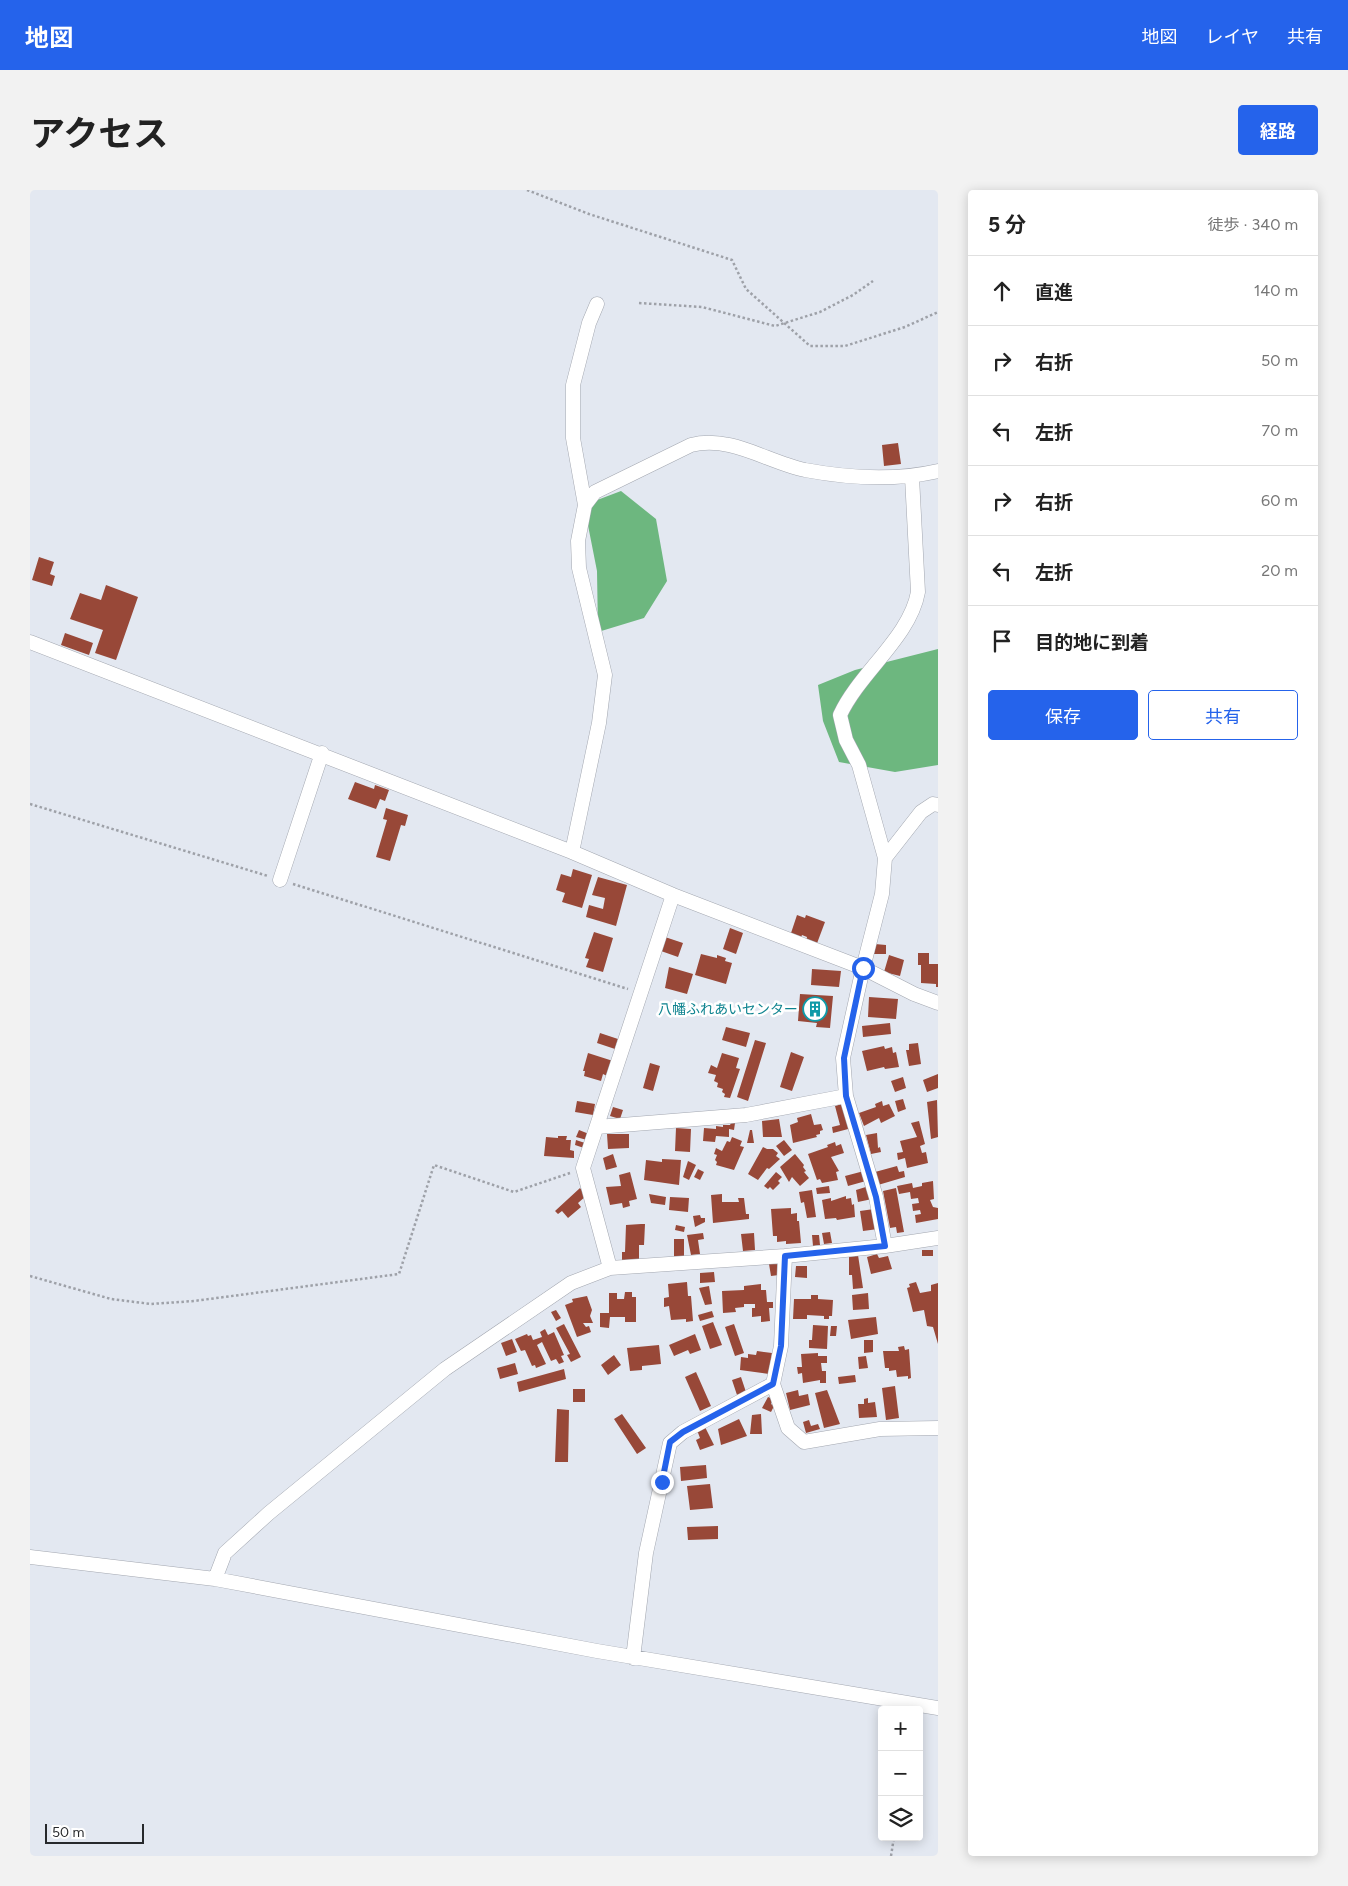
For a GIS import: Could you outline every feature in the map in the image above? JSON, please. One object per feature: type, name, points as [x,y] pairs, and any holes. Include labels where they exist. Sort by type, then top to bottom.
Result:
[{"type":"street","points":[[572,852],[599,723],[605,674],[579,568],[578,541],[585,505],[573,438],[573,385],[589,323],[598,304]]},
{"type":"street","points":[[585,505],[594,492],[691,445],[705,441],[730,444],[804,469],[855,477],[912,477],[938,470]]},
{"type":"street","points":[[885,1246],[876,1197],[846,1096],[844,1058],[863,968],[882,894],[885,858],[859,766],[846,740],[840,715],[861,679],[908,621],[915,608],[918,592],[912,477]]},
{"type":"street","points":[[30,642],[322,753],[572,852],[673,895],[863,968],[914,994],[938,1003]]},
{"type":"street","points":[[280,880],[322,753]]},
{"type":"street","points":[[885,858],[921,812],[933,804],[938,805]]},
{"type":"street","points":[[610,1268],[584,1168],[673,895]]},
{"type":"street","points":[[597,1128],[746,1115],[846,1096]]},
{"type":"street","points":[[215,1579],[225,1553],[445,1369],[571,1282],[610,1268],[785,1256],[885,1246],[938,1238]]},
{"type":"street","points":[[785,1256],[781,1346],[773,1384],[788,1428],[804,1442],[880,1429],[938,1428]]},
{"type":"street","points":[[634,1658],[646,1553],[670,1442],[683,1432],[773,1384]]},
{"type":"street","points":[[30,1558],[215,1579],[634,1658],[938,1708]]},
{"type":"path","points":[[527,190],[589,214],[732,260],[746,289],[810,346],[845,346],[905,326],[938,312]]},
{"type":"path","points":[[639,303],[702,307],[775,326],[820,312],[853,295],[873,281]]},
{"type":"path","points":[[30,804],[642,992]]},
{"type":"path","points":[[30,1276],[111,1299],[151,1304],[194,1301],[398,1274],[434,1165],[514,1192],[584,1168]]},
{"type":"path","points":[[891,1856],[893,1841]]},
{"type":"green space","points":[[621,491],[656,519],[667,581],[644,618],[598,632],[597,571],[584,505]]},
{"type":"green space","points":[[938,649],[938,765],[895,772],[839,762],[823,721],[818,685],[855,670]]},
{"type":"building","points":[[898,443],[901,464],[884,466],[882,445]]},
{"type":"building","points":[[39,557],[54,562],[50,574],[55,576],[52,586],[32,580]]},
{"type":"building","points":[[106,585],[138,597],[116,660],[95,653],[103,630],[70,619],[80,593],[101,600]]},
{"type":"building","points":[[65,633],[93,643],[89,655],[61,645]]},
{"type":"building","points":[[355,782],[374,789],[375,785],[389,790],[385,801],[380,799],[376,809],[348,799]]},
{"type":"building","points":[[386,808],[408,815],[405,826],[401,825],[390,861],[376,857],[387,820],[383,819]]},
{"type":"building","points":[[573,869],[592,875],[582,908],[562,902],[565,893],[556,890],[561,874],[571,877]]},
{"type":"building","points":[[598,877],[627,885],[616,926],[586,917],[589,905],[603,909],[605,898],[592,895]]},
{"type":"building","points":[[797,915],[805,918],[806,915],[825,922],[816,946],[806,942],[807,937],[802,935],[800,940],[790,936]]},
{"type":"building","points":[[730,928],[743,933],[736,954],[723,949]]},
{"type":"building","points":[[594,932],[613,938],[603,972],[586,967],[589,959],[585,958]]},
{"type":"building","points":[[665,937],[683,943],[678,957],[661,951]]},
{"type":"building","points":[[875,944],[886,945],[886,954],[874,954]]},
{"type":"building","points":[[918,953],[929,953],[929,964],[938,964],[938,987],[936,987],[936,984],[921,983],[921,965],[918,965]]},
{"type":"building","points":[[701,954],[717,958],[717,955],[726,958],[725,961],[732,963],[726,984],[695,975]]},
{"type":"building","points":[[889,955],[904,960],[900,976],[884,972]]},
{"type":"building","points":[[669,967],[693,974],[687,994],[665,988]]},
{"type":"building","points":[[812,969],[841,971],[839,987],[811,985]]},
{"type":"building","name":"八幡ふれあいセンター","points":[[800,994],[833,996],[830,1028],[816,1027],[817,1023],[798,1021]]},
{"type":"building","points":[[869,997],[898,999],[896,1019],[868,1017]]},
{"type":"building","points":[[890,1023],[891,1034],[863,1037],[862,1026]]},
{"type":"building","points":[[726,1027],[750,1033],[746,1047],[722,1040]]},
{"type":"building","points":[[600,1033],[618,1039],[615,1049],[597,1043]]},
{"type":"building","points":[[755,1040],[766,1043],[748,1101],[737,1097]]},
{"type":"building","points":[[918,1043],[921,1064],[909,1066],[906,1050],[909,1050],[909,1044]]},
{"type":"building","points":[[884,1046],[885,1049],[892,1047],[893,1053],[896,1052],[899,1067],[885,1069],[884,1067],[867,1071],[862,1051]]},
{"type":"building","points":[[791,1052],[804,1057],[792,1091],[780,1087]]},
{"type":"building","points":[[588,1053],[613,1061],[607,1076],[603,1074],[601,1081],[584,1076],[585,1071],[583,1071]]},
{"type":"building","points":[[722,1053],[739,1058],[736,1068],[740,1069],[730,1098],[724,1097],[723,1089],[717,1087],[718,1083],[714,1081],[716,1075],[708,1073],[711,1065],[717,1068]]},
{"type":"building","points":[[650,1063],[660,1066],[653,1091],[643,1088]]},
{"type":"building","points":[[938,1074],[938,1088],[927,1092],[923,1080]]},
{"type":"building","points":[[903,1077],[906,1088],[895,1092],[891,1081]]},
{"type":"building","points":[[903,1099],[906,1109],[898,1112],[895,1101]]},
{"type":"building","points":[[937,1100],[938,1137],[931,1139],[927,1102]]},
{"type":"building","points":[[577,1101],[595,1104],[593,1115],[575,1112]]},
{"type":"building","points":[[882,1101],[883,1106],[889,1104],[895,1116],[881,1123],[879,1118],[864,1126],[859,1113],[876,1107],[875,1104]]},
{"type":"building","points":[[846,1103],[852,1128],[833,1133],[832,1127],[840,1125],[835,1106]]},
{"type":"building","points":[[613,1107],[623,1110],[620,1119],[610,1116]]},
{"type":"building","points":[[811,1114],[814,1125],[821,1124],[823,1130],[820,1131],[820,1134],[816,1135],[817,1137],[793,1143],[790,1125],[798,1122],[797,1118]]},
{"type":"building","points":[[779,1119],[782,1137],[763,1137],[762,1121]]},
{"type":"building","points":[[919,1121],[925,1144],[920,1146],[922,1153],[926,1152],[928,1163],[907,1168],[905,1158],[898,1160],[897,1153],[903,1152],[900,1141],[917,1137],[911,1123]]},
{"type":"building","points":[[735,1123],[734,1130],[729,1129],[729,1137],[716,1136],[715,1142],[703,1141],[704,1128],[716,1129],[716,1126],[723,1127],[723,1125],[730,1125]]},
{"type":"building","points":[[676,1128],[691,1129],[690,1152],[675,1151]]},
{"type":"building","points":[[579,1130],[589,1134],[587,1140],[576,1137]]},
{"type":"building","points":[[750,1130],[752,1130],[754,1143],[747,1143]]},
{"type":"building","points":[[877,1133],[878,1148],[880,1147],[881,1152],[871,1154],[866,1135]]},
{"type":"building","points":[[607,1134],[629,1134],[629,1148],[608,1149]]},
{"type":"building","points":[[558,1136],[567,1136],[566,1140],[571,1140],[570,1150],[574,1151],[574,1158],[544,1156],[546,1137],[558,1138]]},
{"type":"building","points":[[732,1137],[742,1141],[740,1146],[744,1147],[734,1170],[716,1165],[717,1155],[714,1154],[716,1148],[722,1151],[727,1141],[730,1142]]},
{"type":"building","points":[[576,1140],[585,1143],[584,1148],[575,1145]]},
{"type":"building","points":[[784,1140],[792,1150],[784,1156],[776,1146]]},
{"type":"building","points":[[835,1142],[836,1146],[841,1144],[844,1153],[831,1157],[839,1171],[836,1172],[838,1180],[822,1183],[820,1179],[817,1180],[808,1154],[828,1147],[827,1145]]},
{"type":"building","points":[[763,1147],[773,1149],[778,1153],[776,1156],[780,1159],[769,1169],[767,1168],[758,1180],[748,1174]]},
{"type":"building","points":[[613,1154],[617,1167],[606,1170],[603,1158]]},
{"type":"building","points":[[795,1154],[804,1165],[803,1167],[806,1171],[804,1172],[809,1178],[800,1186],[792,1177],[789,1182],[780,1167]]},
{"type":"building","points":[[662,1159],[681,1160],[679,1185],[644,1180],[646,1160],[662,1162]]},
{"type":"building","points":[[688,1161],[696,1165],[689,1180],[683,1177]]},
{"type":"building","points":[[897,1166],[899,1172],[904,1171],[905,1177],[878,1185],[875,1172]]},
{"type":"building","points":[[698,1169],[704,1172],[700,1180],[694,1177]]},
{"type":"building","points":[[864,1171],[866,1181],[848,1186],[845,1176]]},
{"type":"building","points":[[630,1172],[637,1199],[629,1201],[630,1206],[623,1208],[622,1203],[610,1205],[606,1187],[621,1186],[619,1175]]},
{"type":"building","points":[[776,1172],[782,1177],[778,1181],[780,1183],[773,1190],[770,1187],[768,1189],[764,1186]]},
{"type":"building","points":[[933,1181],[934,1199],[930,1200],[933,1207],[938,1208],[938,1219],[916,1223],[915,1215],[921,1214],[920,1210],[913,1211],[912,1204],[919,1203],[918,1198],[911,1199],[910,1192],[899,1194],[897,1186],[912,1183],[913,1188],[922,1186],[922,1183]]},
{"type":"building","points":[[829,1186],[830,1193],[817,1194],[816,1188]]},
{"type":"building","points":[[869,1186],[872,1199],[858,1202],[856,1190]]},
{"type":"building","points":[[580,1188],[586,1196],[578,1203],[581,1207],[568,1218],[562,1211],[558,1214],[555,1211]]},
{"type":"building","points":[[896,1188],[904,1232],[897,1233],[896,1227],[890,1228],[883,1191]]},
{"type":"building","points":[[812,1190],[816,1217],[807,1218],[804,1202],[801,1203],[799,1192]]},
{"type":"building","points":[[649,1194],[666,1197],[665,1205],[651,1203]]},
{"type":"building","points":[[722,1194],[722,1202],[739,1202],[738,1198],[744,1198],[746,1214],[749,1214],[749,1219],[713,1223],[711,1195]]},
{"type":"building","points":[[846,1196],[846,1199],[851,1198],[852,1205],[854,1204],[855,1217],[837,1220],[836,1218],[825,1219],[822,1200],[831,1198],[831,1201]]},
{"type":"building","points":[[670,1197],[689,1198],[688,1212],[669,1210]]},
{"type":"building","points":[[791,1208],[791,1214],[797,1213],[801,1243],[786,1244],[786,1241],[777,1242],[777,1236],[773,1236],[771,1209]]},
{"type":"building","points":[[874,1209],[878,1229],[863,1231],[860,1211]]},
{"type":"building","points":[[700,1215],[701,1218],[705,1218],[705,1222],[695,1227],[693,1216]]},
{"type":"building","points":[[645,1224],[644,1245],[639,1245],[639,1260],[622,1260],[622,1252],[625,1252],[626,1225]]},
{"type":"building","points":[[676,1225],[685,1227],[684,1232],[675,1230]]},
{"type":"building","points":[[830,1232],[832,1243],[824,1244],[822,1233]]},
{"type":"building","points":[[703,1233],[704,1239],[698,1240],[700,1254],[691,1255],[687,1235]]},
{"type":"building","points":[[754,1233],[755,1250],[743,1251],[741,1234]]},
{"type":"building","points":[[812,1235],[819,1235],[820,1245],[813,1246]]},
{"type":"building","points":[[674,1239],[684,1239],[684,1257],[674,1257]]},
{"type":"building","points":[[922,1250],[933,1250],[933,1256],[922,1256]]},
{"type":"building","points":[[877,1254],[879,1258],[888,1256],[892,1269],[871,1274],[867,1257]]},
{"type":"building","points":[[858,1255],[863,1288],[853,1289],[852,1275],[849,1275],[849,1256]]},
{"type":"building","points":[[778,1263],[779,1275],[771,1276],[769,1264]]},
{"type":"building","points":[[796,1266],[807,1266],[807,1278],[795,1277]]},
{"type":"building","points":[[714,1272],[715,1282],[700,1283],[700,1273]]},
{"type":"building","points":[[687,1282],[688,1296],[691,1296],[693,1321],[686,1322],[686,1319],[671,1320],[669,1306],[664,1307],[664,1298],[669,1297],[668,1284]]},
{"type":"building","points":[[916,1282],[920,1293],[931,1291],[931,1285],[938,1283],[938,1344],[933,1327],[927,1326],[924,1310],[913,1312],[907,1288],[910,1287],[909,1284]]},
{"type":"building","points":[[761,1284],[761,1290],[766,1290],[767,1302],[773,1302],[773,1308],[769,1308],[770,1321],[761,1322],[761,1316],[752,1317],[752,1308],[755,1308],[755,1304],[744,1304],[744,1307],[735,1308],[736,1312],[723,1313],[722,1291],[744,1290],[744,1286]]},
{"type":"building","points":[[709,1286],[712,1304],[705,1305],[699,1288]]},
{"type":"building","points":[[625,1292],[632,1292],[632,1297],[636,1297],[636,1322],[625,1322],[625,1317],[610,1317],[609,1328],[600,1327],[600,1313],[609,1313],[609,1293],[617,1293],[617,1299],[624,1299]]},
{"type":"building","points":[[868,1293],[869,1309],[853,1310],[852,1295]]},
{"type":"building","points":[[811,1295],[818,1295],[818,1299],[833,1300],[832,1316],[829,1316],[829,1319],[824,1319],[824,1316],[807,1315],[807,1319],[793,1319],[794,1299],[811,1299]]},
{"type":"building","points":[[587,1296],[592,1310],[590,1316],[593,1323],[583,1323],[586,1327],[589,1326],[591,1332],[577,1337],[565,1305],[573,1302],[572,1299]]},
{"type":"building","points":[[556,1310],[561,1318],[556,1321],[551,1312]]},
{"type":"building","points":[[712,1311],[714,1317],[700,1321],[698,1315]]},
{"type":"building","points":[[876,1317],[878,1334],[851,1339],[848,1320]]},
{"type":"building","points":[[713,1322],[722,1345],[710,1349],[702,1326]]},
{"type":"building","points":[[564,1324],[581,1357],[571,1362],[567,1355],[570,1354],[556,1328]]},
{"type":"building","points":[[734,1324],[744,1353],[735,1356],[725,1327]]},
{"type":"building","points":[[813,1325],[828,1326],[827,1349],[809,1348],[809,1340],[812,1340]]},
{"type":"building","points":[[831,1326],[837,1326],[836,1336],[830,1336]]},
{"type":"building","points":[[545,1329],[548,1335],[554,1332],[564,1355],[561,1356],[564,1362],[559,1364],[556,1359],[551,1361],[542,1342],[537,1345],[546,1364],[536,1368],[535,1365],[532,1366],[525,1350],[521,1351],[515,1339],[527,1334],[528,1336],[531,1335],[533,1340],[542,1337],[540,1332]]},
{"type":"building","points":[[695,1334],[701,1350],[690,1354],[688,1350],[674,1356],[669,1345]]},
{"type":"building","points":[[512,1339],[517,1352],[506,1356],[501,1343]]},
{"type":"building","points":[[864,1340],[873,1340],[873,1352],[864,1353]]},
{"type":"building","points":[[659,1345],[661,1364],[642,1366],[642,1370],[630,1371],[627,1348]]},
{"type":"building","points":[[904,1346],[905,1350],[909,1349],[911,1378],[908,1379],[908,1376],[897,1377],[896,1370],[889,1371],[889,1368],[885,1368],[883,1351],[899,1351],[898,1347]]},
{"type":"building","points":[[757,1351],[772,1353],[769,1374],[740,1370],[741,1357],[748,1358],[748,1354],[756,1355]]},
{"type":"building","points":[[818,1353],[818,1356],[827,1356],[827,1363],[821,1363],[822,1371],[826,1371],[826,1383],[820,1383],[820,1380],[803,1383],[802,1373],[798,1374],[797,1367],[802,1367],[801,1354]]},
{"type":"building","points":[[614,1355],[621,1365],[608,1375],[601,1365]]},
{"type":"building","points":[[866,1356],[868,1368],[859,1369],[858,1357]]},
{"type":"building","points":[[515,1363],[518,1374],[500,1379],[497,1368]]},
{"type":"building","points":[[564,1369],[566,1379],[519,1392],[517,1382]]},
{"type":"building","points":[[696,1372],[711,1406],[700,1411],[685,1377]]},
{"type":"building","points":[[855,1375],[856,1382],[839,1384],[838,1377]]},
{"type":"building","points":[[741,1377],[746,1392],[737,1395],[732,1380]]},
{"type":"building","points":[[895,1386],[899,1418],[886,1420],[882,1388]]},
{"type":"building","points":[[573,1389],[585,1389],[585,1402],[573,1402]]},
{"type":"building","points":[[798,1390],[799,1396],[808,1394],[810,1405],[790,1410],[786,1393]]},
{"type":"building","points":[[827,1390],[840,1424],[824,1428],[815,1393]]},
{"type":"building","points":[[768,1397],[773,1399],[771,1404],[774,1406],[771,1412],[762,1408]]},
{"type":"building","points":[[868,1398],[868,1403],[875,1402],[877,1417],[859,1418],[858,1404],[864,1404],[864,1399]]},
{"type":"building","points":[[557,1409],[569,1410],[568,1462],[555,1462]]},
{"type":"building","points":[[622,1414],[646,1448],[637,1454],[614,1419]]},
{"type":"building","points":[[761,1414],[762,1434],[750,1434],[752,1415]]},
{"type":"building","points":[[739,1419],[747,1436],[721,1445],[718,1429]]},
{"type":"building","points":[[809,1420],[811,1426],[818,1424],[820,1429],[806,1433],[803,1422]]},
{"type":"building","points":[[705,1427],[714,1445],[700,1450],[696,1440],[700,1438],[697,1430]]},
{"type":"building","points":[[706,1465],[707,1478],[681,1481],[680,1467]]},
{"type":"building","points":[[710,1484],[713,1508],[690,1510],[687,1486]]},
{"type":"building","points":[[718,1526],[718,1539],[688,1540],[687,1527]]},
{"type":"place","name":"八幡ふれあいセンター","points":[[815,1009]]},
{"type":"route","points":[[662,1482],[670,1442],[683,1432],[773,1384],[781,1346],[785,1256],[885,1246],[876,1197],[846,1096],[844,1058],[863,968]]}]
